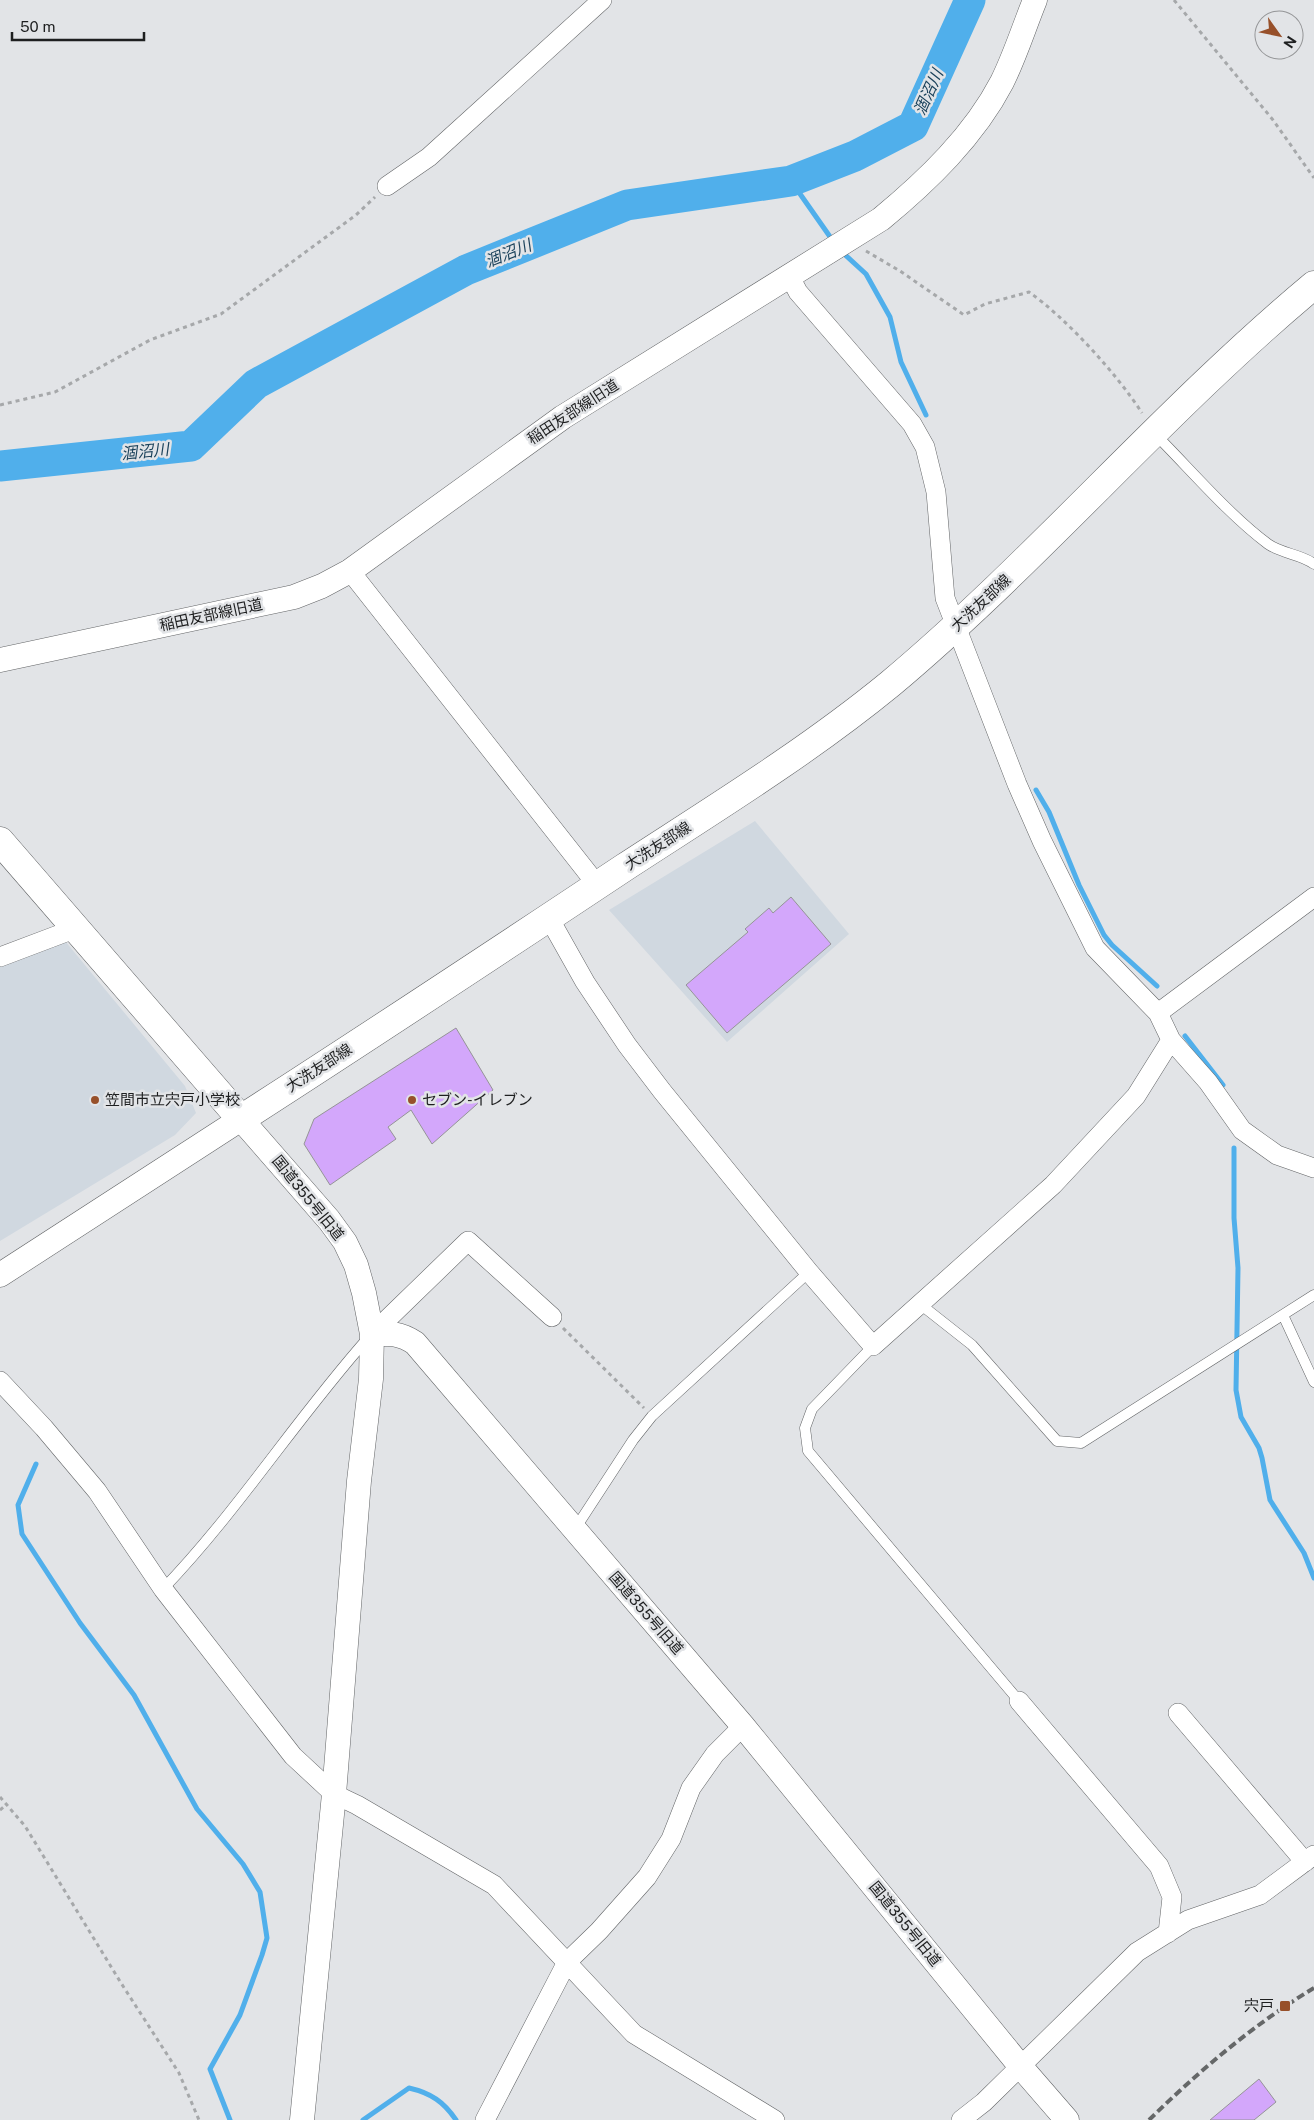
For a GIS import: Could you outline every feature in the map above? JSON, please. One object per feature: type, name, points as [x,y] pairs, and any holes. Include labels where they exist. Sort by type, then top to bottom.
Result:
[{"type":"main road","name":"大洗友部線","points":[[241,1118],[763,777],[838,724],[887,686],[955,628],[1062,526],[1154,433],[1262,329],[1314,285]]},
{"type":"main road","points":[[0,841],[74,929],[241,1118]]},
{"type":"street","points":[[387,186],[429,158],[602,0]]},
{"type":"street","name":"稲田友部線旧道","points":[[0,660],[294,597],[322,586],[350,571],[563,417],[881,219],[913,193],[976,123],[1002,82],[1035,0]]},
{"type":"street","points":[[790,277],[798,292],[912,424],[925,447],[936,492],[945,598],[955,628],[970,660],[1042,841],[1095,948],[1158,1013],[1171,1040],[1208,1082],[1242,1130],[1277,1155],[1314,1168]]},
{"type":"street","points":[[350,571],[598,886]]},
{"type":"street","points":[[1158,1013],[1314,897]]},
{"type":"street","points":[[549,918],[586,982],[627,1045],[662,1091],[873,1346],[1053,1184],[1136,1096],[1171,1040]]},
{"type":"street","points":[[0,957],[74,929]]},
{"type":"street","points":[[0,1276],[241,1118]]},
{"type":"street","name":"国道355号旧道","points":[[241,1118],[329,1220],[345,1242],[356,1265],[372,1334],[394,1333],[404,1336],[415,1343],[743,1726],[1021,2067],[1068,2120]]},
{"type":"street","points":[[302,2120],[334,1794],[358,1491],[371,1380],[372,1334],[468,1241],[552,1317]]},
{"type":"street","points":[[0,1381],[44,1428],[97,1491],[163,1589],[293,1756],[334,1794],[357,1805],[494,1886],[634,2034],[775,2120]]},
{"type":"street","points":[[1020,1702],[1159,1866],[1172,1897],[1168,1933]]},
{"type":"street","points":[[961,2120],[984,2102],[1021,2067],[1137,1952],[1188,1920],[1260,1895],[1310,1858],[1178,1713]]},
{"type":"street","points":[[484,2120],[566,1962],[599,1931],[647,1877],[671,1839],[692,1788],[715,1754],[743,1726]]},
{"type":"lane","points":[[1154,433],[1270,546],[1307,559],[1314,564]]},
{"type":"lane","points":[[575,1530],[633,1440],[652,1416],[810,1272]]},
{"type":"lane","points":[[920,1304],[972,1345],[1057,1441],[1081,1443],[1314,1295]]},
{"type":"lane","points":[[1283,1315],[1314,1382]]},
{"type":"lane","points":[[163,1589],[193,1558],[295,1430],[336,1374],[372,1334]]},
{"type":"lane","points":[[873,1346],[812,1409],[805,1428],[808,1451],[1020,1702]]},
{"type":"path","points":[[1174,0],[1273,120],[1314,178]]},
{"type":"path","points":[[0,405],[55,392],[150,340],[221,314],[356,215],[387,186]]},
{"type":"path","points":[[846,240],[900,271],[964,315],[985,304],[1029,292],[1054,310],[1131,395],[1154,433]]},
{"type":"path","points":[[552,1317],[652,1416]]},
{"type":"path","points":[[0,1797],[25,1826],[121,1983],[179,2073],[200,2120]]},
{"type":"path","points":[[0,1810],[6,1805]]},
{"type":"shaded area","points":[[755,821],[849,934],[727,1042],[609,910]]},
{"type":"shaded area","name":"笠間市立宍戸小学校","points":[[65,941],[185,1086],[196,1113],[175,1135],[0,1241],[0,967]]},
{"type":"building","points":[[791,897],[831,944],[727,1033],[686,985],[748,932],[745,929],[769,908],[773,913]]},
{"type":"building","name":"セブン-イレブン","points":[[456,1028],[493,1090],[432,1144],[411,1110],[388,1127],[396,1139],[330,1185],[304,1144],[314,1119]]},
{"type":"building","points":[[1259,2079],[1276,2102],[1254,2120],[1210,2120]]},
{"type":"waterway","name":"涸沼川","points":[[0,466],[191,446],[256,384],[466,270],[627,205],[791,181],[855,156],[913,126],[970,0]]},
{"type":"waterway","points":[[791,181],[833,241]]},
{"type":"waterway","points":[[842,252],[866,274],[890,317],[901,362],[926,415]]},
{"type":"waterway","points":[[1036,790],[1049,812],[1079,885],[1104,935],[1112,945],[1157,986]]},
{"type":"waterway","points":[[1185,1036],[1223,1085]]},
{"type":"waterway","points":[[1234,1148],[1234,1218],[1238,1268],[1236,1390],[1241,1417],[1259,1448],[1270,1500],[1304,1553],[1314,1578]]},
{"type":"waterway","points":[[36,1464],[18,1505],[22,1534],[80,1623],[134,1695],[197,1809],[243,1864],[260,1892],[267,1938],[240,2015],[210,2069],[230,2120]]},
{"type":"waterway","points":[[363,2120],[409,2088],[424,2093],[442,2103],[456,2120]]},
{"type":"railway","points":[[1149,2120],[1228,2049],[1270,2017],[1314,1988]]},
{"type":"place","name":"笠間市立宍戸小学校","points":[[95,1100]]},
{"type":"place","name":"セブン-イレブン","points":[[412,1100]]},
{"type":"place","name":"宍戸","points":[[1285,2006]]}]
